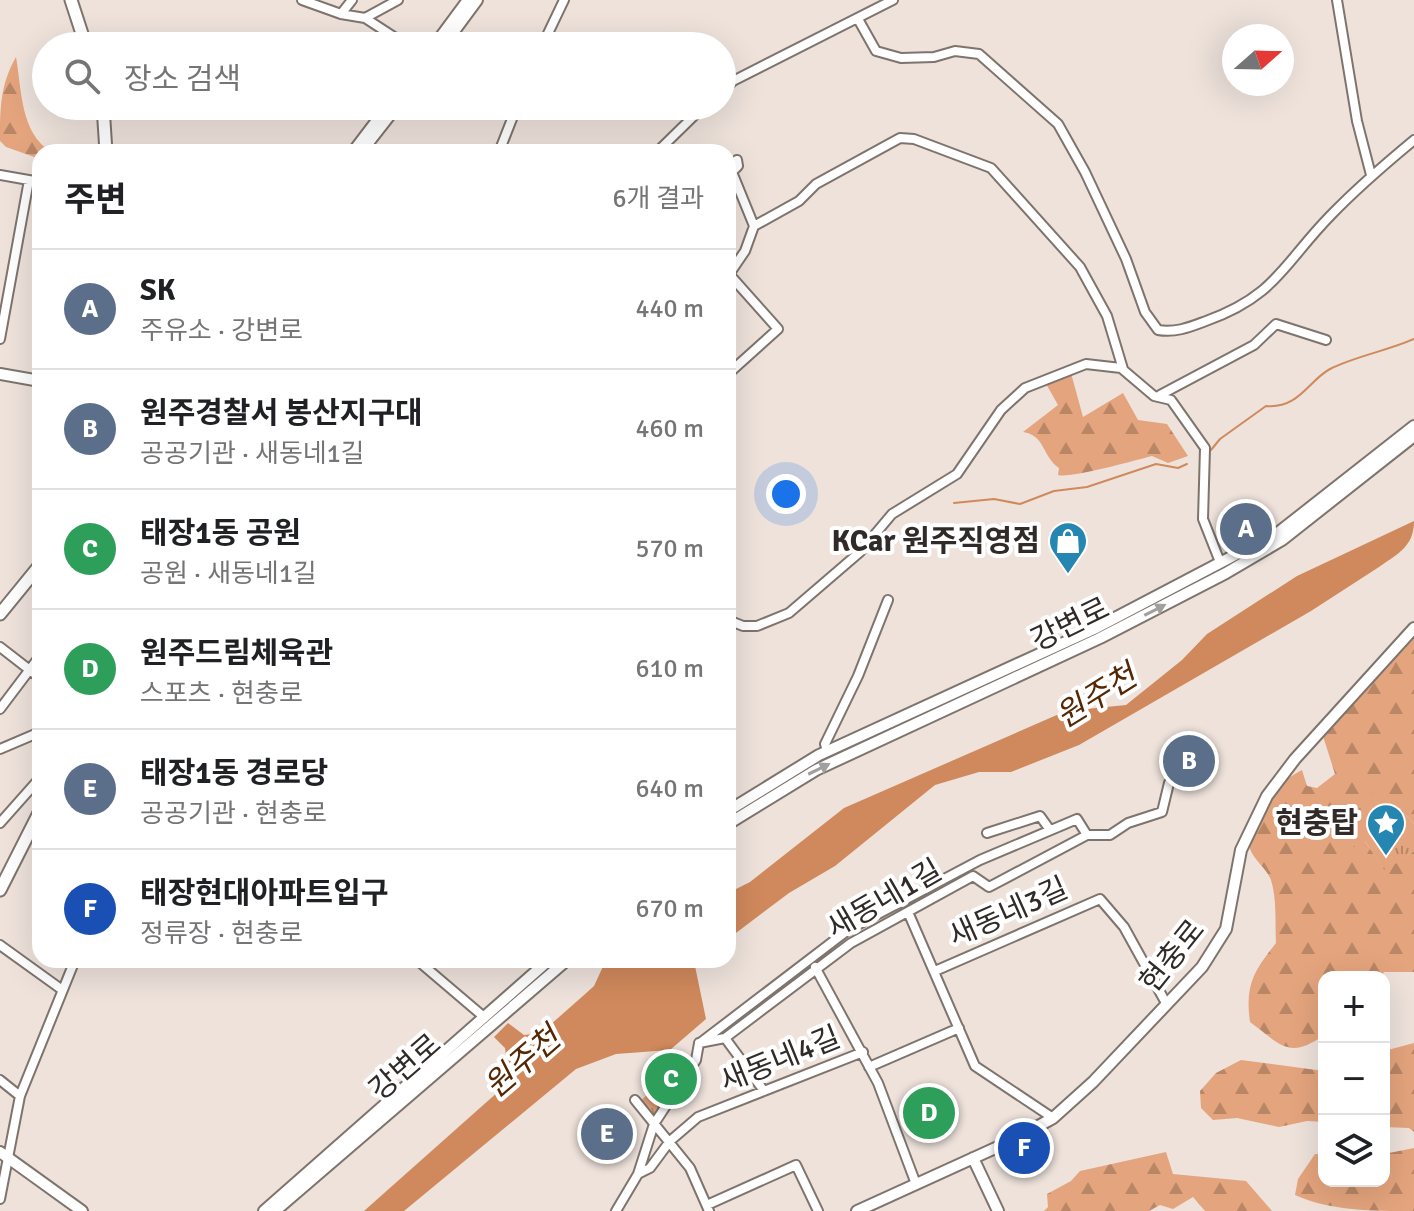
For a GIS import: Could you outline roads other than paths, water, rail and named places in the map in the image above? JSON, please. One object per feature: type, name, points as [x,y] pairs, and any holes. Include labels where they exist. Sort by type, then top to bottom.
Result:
[{"type":"main road","points":[[71,0],[81,32]]},
{"type":"main road","points":[[104,120],[105,144]]},
{"type":"main road","points":[[0,614],[32,575]]},
{"type":"main road","points":[[0,890],[32,839]]},
{"type":"street","points":[[302,0],[341,14],[365,18],[386,32]]},
{"type":"street","points":[[341,14],[352,0]]},
{"type":"street","points":[[365,18],[398,0]]},
{"type":"street","points":[[444,32],[468,0]]},
{"type":"street","points":[[453,32],[477,0]]},
{"type":"street","points":[[549,32],[564,0]]},
{"type":"street","points":[[736,80],[893,0]]},
{"type":"street","points":[[1337,0],[1357,121],[1371,175]]},
{"type":"street","points":[[858,19],[876,51],[901,58],[934,57],[955,51],[979,54],[1058,124],[1085,172],[1126,259],[1145,312],[1158,330],[1171,332],[1189,328],[1248,303],[1282,275],[1298,251],[1371,175],[1414,140]]},
{"type":"street","points":[[359,144],[377,120]]},
{"type":"street","points":[[367,144],[386,120]]},
{"type":"street","points":[[502,144],[512,120]]},
{"type":"street","points":[[665,144],[690,120]]},
{"type":"street","points":[[754,226],[789,208],[816,184],[900,138],[914,139],[991,168],[1080,267],[1107,316],[1119,362],[1126,373]]},
{"type":"street","points":[[0,175],[32,181]]},
{"type":"street","points":[[0,339],[29,180]]},
{"type":"street","points":[[736,182],[754,226],[745,251],[736,264]]},
{"type":"street","points":[[736,283],[778,329],[736,367]]},
{"type":"street","points":[[736,623],[757,626],[789,613],[860,552],[892,514],[957,474],[1001,410],[1025,388],[1086,364],[1121,368],[1154,396],[1254,345],[1276,324],[1326,340]]},
{"type":"street","points":[[0,374],[32,380]]},
{"type":"street","points":[[1160,395],[1171,400],[1205,448],[1203,519],[1226,573]]},
{"type":"street","name":"강변로","points":[[736,806],[827,751],[1094,629],[1279,532],[1414,426]]},
{"type":"street","name":"강변로","points":[[736,819],[779,789],[816,770],[1100,638],[1226,573],[1294,532],[1414,436]]},
{"type":"street","points":[[827,751],[825,744],[858,676],[888,600]]},
{"type":"street","name":"현충로","points":[[857,1211],[1053,1118],[1093,1082],[1217,948],[1232,904],[1241,850],[1267,796],[1295,759],[1414,628]]},
{"type":"street","points":[[0,647],[32,672]]},
{"type":"street","points":[[0,709],[32,666]]},
{"type":"street","points":[[0,749],[32,735]]},
{"type":"street","name":"새동네1길","points":[[699,1043],[725,1038],[815,967],[973,876],[989,887],[1087,835],[1110,835],[1128,823],[1162,812],[1169,783]]},
{"type":"street","points":[[0,823],[32,787]]},
{"type":"street","points":[[0,806],[8,813]]},
{"type":"street","points":[[987,833],[1040,816],[1050,830]]},
{"type":"street","points":[[638,1174],[654,1124],[696,1060],[699,1043],[848,930],[980,860],[1077,819],[1087,835]]},
{"type":"street","name":"새동네3길","points":[[935,971],[1100,899],[1124,927],[1166,1003]]},
{"type":"street","points":[[908,912],[975,1066],[1053,1118]]},
{"type":"street","points":[[0,945],[61,989]]},
{"type":"street","points":[[815,967],[863,1052],[916,1184]]},
{"type":"street","points":[[0,1199],[4,1154],[20,1096],[71,968]]},
{"type":"street","points":[[426,968],[488,1020]]},
{"type":"street","name":"강변로","points":[[275,1211],[488,1020],[541,968]]},
{"type":"street","name":"강변로","points":[[264,1211],[488,1020],[556,968]]},
{"type":"street","name":"새동네4길","points":[[869,1067],[959,1028]]},
{"type":"street","points":[[725,1038],[764,1091]]},
{"type":"street","name":"새동네4길","points":[[616,1211],[638,1174],[650,1168],[670,1141],[698,1117],[863,1052]]},
{"type":"street","points":[[0,1080],[20,1096]]},
{"type":"street","points":[[635,1100],[690,1168],[708,1208],[796,1165],[818,1211]]},
{"type":"street","points":[[4,1154],[82,1211]]},
{"type":"street","points":[[973,1158],[998,1211]]},
{"type":"water","points":[[1414,521],[1411,537],[1399,553],[1311,611],[1079,745],[1011,772],[979,772],[935,785],[835,866],[789,893],[736,933],[736,889],[750,882],[844,808],[1066,711],[1126,705],[1182,660],[1207,634],[1297,576]]},
{"type":"water","name":"원주천","points":[[602,968],[695,968],[706,1019],[670,1050],[616,1054],[576,1069],[404,1211],[364,1211],[499,1091],[506,1076],[505,1048],[494,1037],[508,1023],[524,1035],[541,1033],[594,986]]},
{"type":"waterway","points":[[1211,450],[1220,439],[1266,406],[1277,406],[1295,399],[1330,369],[1414,339]]},
{"type":"waterway","points":[[954,503],[994,499],[1020,504],[1054,491],[1087,487],[1156,464],[1178,468],[1187,464]]},
{"type":"place","name":"SK","points":[[1246,529]]},
{"type":"place","name":"KCar 원주직영점","points":[[1068,575]]},
{"type":"place","name":"원주경찰서 봉산지구대","points":[[1189,761]]},
{"type":"place","name":"현충탑","points":[[1386,857]]},
{"type":"place","name":"태장1동 공원","points":[[671,1079]]},
{"type":"place","name":"원주드림체육관","points":[[929,1113]]},
{"type":"place","name":"태장1동 경로당","points":[[607,1134]]},
{"type":"place","name":"태장현대아파트입구","points":[[1024,1148]]}]
